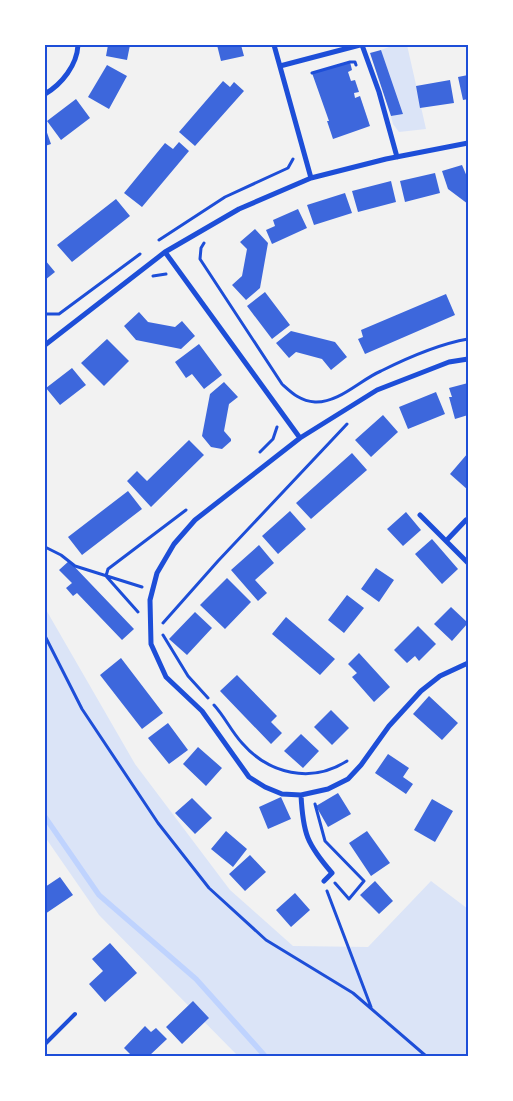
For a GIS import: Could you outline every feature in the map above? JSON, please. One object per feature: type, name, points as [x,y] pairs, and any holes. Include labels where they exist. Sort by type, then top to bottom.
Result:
[{"type":"street","points":[[45,94],[56,87],[68,73],[78,45]]},
{"type":"street","points":[[274,45],[311,178]]},
{"type":"street","points":[[280,66],[361,45],[379,92],[397,157]]},
{"type":"street","points":[[45,345],[165,252],[239,209],[311,178],[397,157],[468,143]]},
{"type":"street","points":[[165,252],[300,438]]},
{"type":"street","points":[[468,359],[449,362],[378,390],[300,438],[195,520],[174,544],[157,573],[150,600],[151,644],[166,677],[202,711],[249,776],[265,787],[282,794],[301,795],[328,789],[348,779],[361,765],[389,726],[421,691],[440,676],[468,663]]},
{"type":"street","points":[[420,515],[468,563]]},
{"type":"street","points":[[446,541],[466,520]]},
{"type":"street","points":[[301,795],[305,830],[309,844],[332,873],[324,881]]},
{"type":"lane","points":[[45,1044],[75,1014]]},
{"type":"path","points":[[312,73],[350,62],[355,62],[358,71]]},
{"type":"path","points":[[153,244],[225,197],[288,168],[294,156]]},
{"type":"path","points":[[207,240],[201,248],[200,259],[282,384],[297,398],[316,402],[329,398],[351,390],[378,372],[468,339]]},
{"type":"path","points":[[45,314],[59,314],[145,250]]},
{"type":"path","points":[[148,280],[166,274],[173,276]]},
{"type":"path","points":[[351,758],[334,767],[310,774],[285,773],[262,760],[242,743],[222,714],[188,676],[163,636],[163,623],[218,560],[353,418]]},
{"type":"path","points":[[252,458],[273,439],[277,420]]},
{"type":"path","points":[[106,576],[108,569],[187,509]]},
{"type":"path","points":[[45,547],[61,554],[75,566],[152,590]]},
{"type":"path","points":[[106,576],[139,613],[140,619]]},
{"type":"path","points":[[45,636],[82,709],[158,823],[209,888],[266,940],[353,993],[426,1056]]},
{"type":"path","points":[[314,800],[325,840],[364,881],[348,899],[329,876]]},
{"type":"path","points":[[324,881],[371,1008]]},
{"type":"shaded area","points":[[389,45],[407,45],[426,129],[399,132],[393,124],[391,116],[403,113],[381,50],[389,47]]},
{"type":"shaded area","points":[[45,608],[135,764],[230,890],[293,946],[368,947],[431,881],[468,909],[468,1056],[238,1056],[99,915],[45,837]]},
{"type":"building","points":[[108,45],[130,45],[127,60],[106,56]]},
{"type":"building","points":[[217,45],[241,45],[244,56],[221,61]]},
{"type":"building","points":[[381,50],[403,114],[391,116],[370,53]]},
{"type":"building","points":[[350,62],[352,70],[348,72],[351,81],[355,80],[359,92],[354,93],[355,98],[360,96],[370,126],[333,139],[327,121],[329,121],[312,73]]},
{"type":"building","points":[[107,65],[127,76],[109,109],[88,97]]},
{"type":"building","points":[[468,75],[468,99],[463,100],[458,77]]},
{"type":"building","points":[[450,80],[454,103],[420,108],[416,86]]},
{"type":"building","points":[[223,81],[230,87],[234,82],[244,91],[195,146],[179,132]]},
{"type":"building","points":[[76,99],[90,118],[61,140],[47,121]]},
{"type":"building","points":[[45,127],[51,144],[45,146]]},
{"type":"building","points":[[179,142],[189,151],[142,207],[124,193],[165,143],[173,149]]},
{"type":"building","points":[[462,165],[468,179],[468,204],[448,189],[442,171]]},
{"type":"building","points":[[435,173],[440,193],[405,202],[400,181]]},
{"type":"building","points":[[391,181],[396,202],[358,212],[352,191]]},
{"type":"building","points":[[345,193],[352,213],[314,225],[307,205]]},
{"type":"building","points":[[116,199],[130,216],[72,262],[57,245]]},
{"type":"building","points":[[298,209],[307,228],[272,244],[266,230],[275,226],[273,220]]},
{"type":"building","points":[[255,229],[268,243],[260,288],[246,300],[232,285],[242,276],[247,249],[240,242]]},
{"type":"building","points":[[45,260],[55,272],[45,280]]},
{"type":"building","points":[[265,292],[290,325],[272,339],[247,306]]},
{"type":"building","points":[[446,294],[455,315],[365,354],[358,339],[363,337],[361,330]]},
{"type":"building","points":[[139,312],[148,322],[175,327],[182,321],[195,336],[181,349],[136,340],[124,326]]},
{"type":"building","points":[[291,331],[335,342],[347,357],[331,370],[322,359],[296,352],[289,358],[276,343]]},
{"type":"building","points":[[107,339],[129,361],[104,386],[81,363]]},
{"type":"building","points":[[199,344],[222,375],[204,389],[192,374],[186,378],[175,362]]},
{"type":"building","points":[[72,368],[86,385],[60,405],[46,388]]},
{"type":"building","points":[[224,382],[238,397],[229,404],[224,431],[231,441],[222,449],[211,447],[202,436],[210,394]]},
{"type":"building","points":[[468,383],[468,415],[455,419],[449,397],[452,397],[449,388]]},
{"type":"building","points":[[436,392],[445,414],[408,429],[399,407]]},
{"type":"building","points":[[383,415],[398,432],[371,457],[355,440]]},
{"type":"building","points":[[189,440],[204,455],[151,507],[127,481],[137,471],[147,481]]},
{"type":"building","points":[[352,453],[367,470],[311,519],[296,503]]},
{"type":"building","points":[[468,453],[468,490],[450,474]]},
{"type":"building","points":[[128,491],[142,509],[82,555],[68,537]]},
{"type":"building","points":[[290,511],[306,529],[278,554],[262,536]]},
{"type":"building","points":[[406,512],[421,530],[403,546],[387,529]]},
{"type":"building","points":[[432,539],[458,569],[442,584],[415,554]]},
{"type":"building","points":[[259,545],[274,563],[255,580],[267,593],[258,601],[231,570]]},
{"type":"building","points":[[69,561],[134,629],[122,640],[77,593],[73,596],[66,588],[72,583],[59,570]]},
{"type":"building","points":[[376,568],[394,580],[379,602],[361,589]]},
{"type":"building","points":[[227,578],[251,602],[225,629],[200,605]]},
{"type":"building","points":[[347,595],[364,608],[344,633],[328,620]]},
{"type":"building","points":[[451,607],[468,623],[452,641],[434,624]]},
{"type":"building","points":[[195,612],[212,628],[187,655],[169,639]]},
{"type":"building","points":[[286,617],[335,659],[320,675],[272,634]]},
{"type":"building","points":[[418,626],[436,644],[419,661],[415,656],[407,663],[394,650]]},
{"type":"building","points":[[359,653],[390,687],[374,702],[352,677],[357,673],[348,664]]},
{"type":"building","points":[[121,658],[163,713],[142,729],[100,675]]},
{"type":"building","points":[[237,675],[277,716],[271,722],[282,733],[271,744],[220,691]]},
{"type":"building","points":[[429,696],[458,723],[442,740],[413,714]]},
{"type":"building","points":[[331,710],[349,728],[332,745],[314,727]]},
{"type":"building","points":[[168,723],[188,750],[169,764],[148,738]]},
{"type":"building","points":[[301,734],[319,751],[303,768],[284,751]]},
{"type":"building","points":[[198,747],[222,768],[206,786],[183,764]]},
{"type":"building","points":[[388,754],[409,768],[403,777],[413,784],[406,794],[375,773]]},
{"type":"building","points":[[338,793],[351,814],[328,827],[316,806]]},
{"type":"building","points":[[281,797],[291,819],[268,829],[259,807]]},
{"type":"building","points":[[192,798],[212,818],[195,834],[175,813]]},
{"type":"building","points":[[432,799],[453,811],[435,842],[414,830]]},
{"type":"building","points":[[226,831],[247,849],[233,867],[211,849]]},
{"type":"building","points":[[367,831],[390,863],[371,876],[349,843]]},
{"type":"building","points":[[250,855],[266,872],[245,891],[229,874]]},
{"type":"building","points":[[60,877],[73,895],[45,914],[45,887]]},
{"type":"building","points":[[375,881],[393,901],[379,914],[360,895]]},
{"type":"building","points":[[295,893],[310,910],[291,927],[276,910]]},
{"type":"building","points":[[110,943],[137,973],[105,1002],[89,984],[103,971],[92,959]]},
{"type":"building","points":[[193,1001],[209,1018],[182,1044],[166,1027]]},
{"type":"building","points":[[145,1026],[151,1032],[156,1028],[167,1039],[149,1056],[132,1056],[124,1048]]},
{"type":"waterway","points":[[45,817],[99,895],[196,979],[265,1056]]}]
